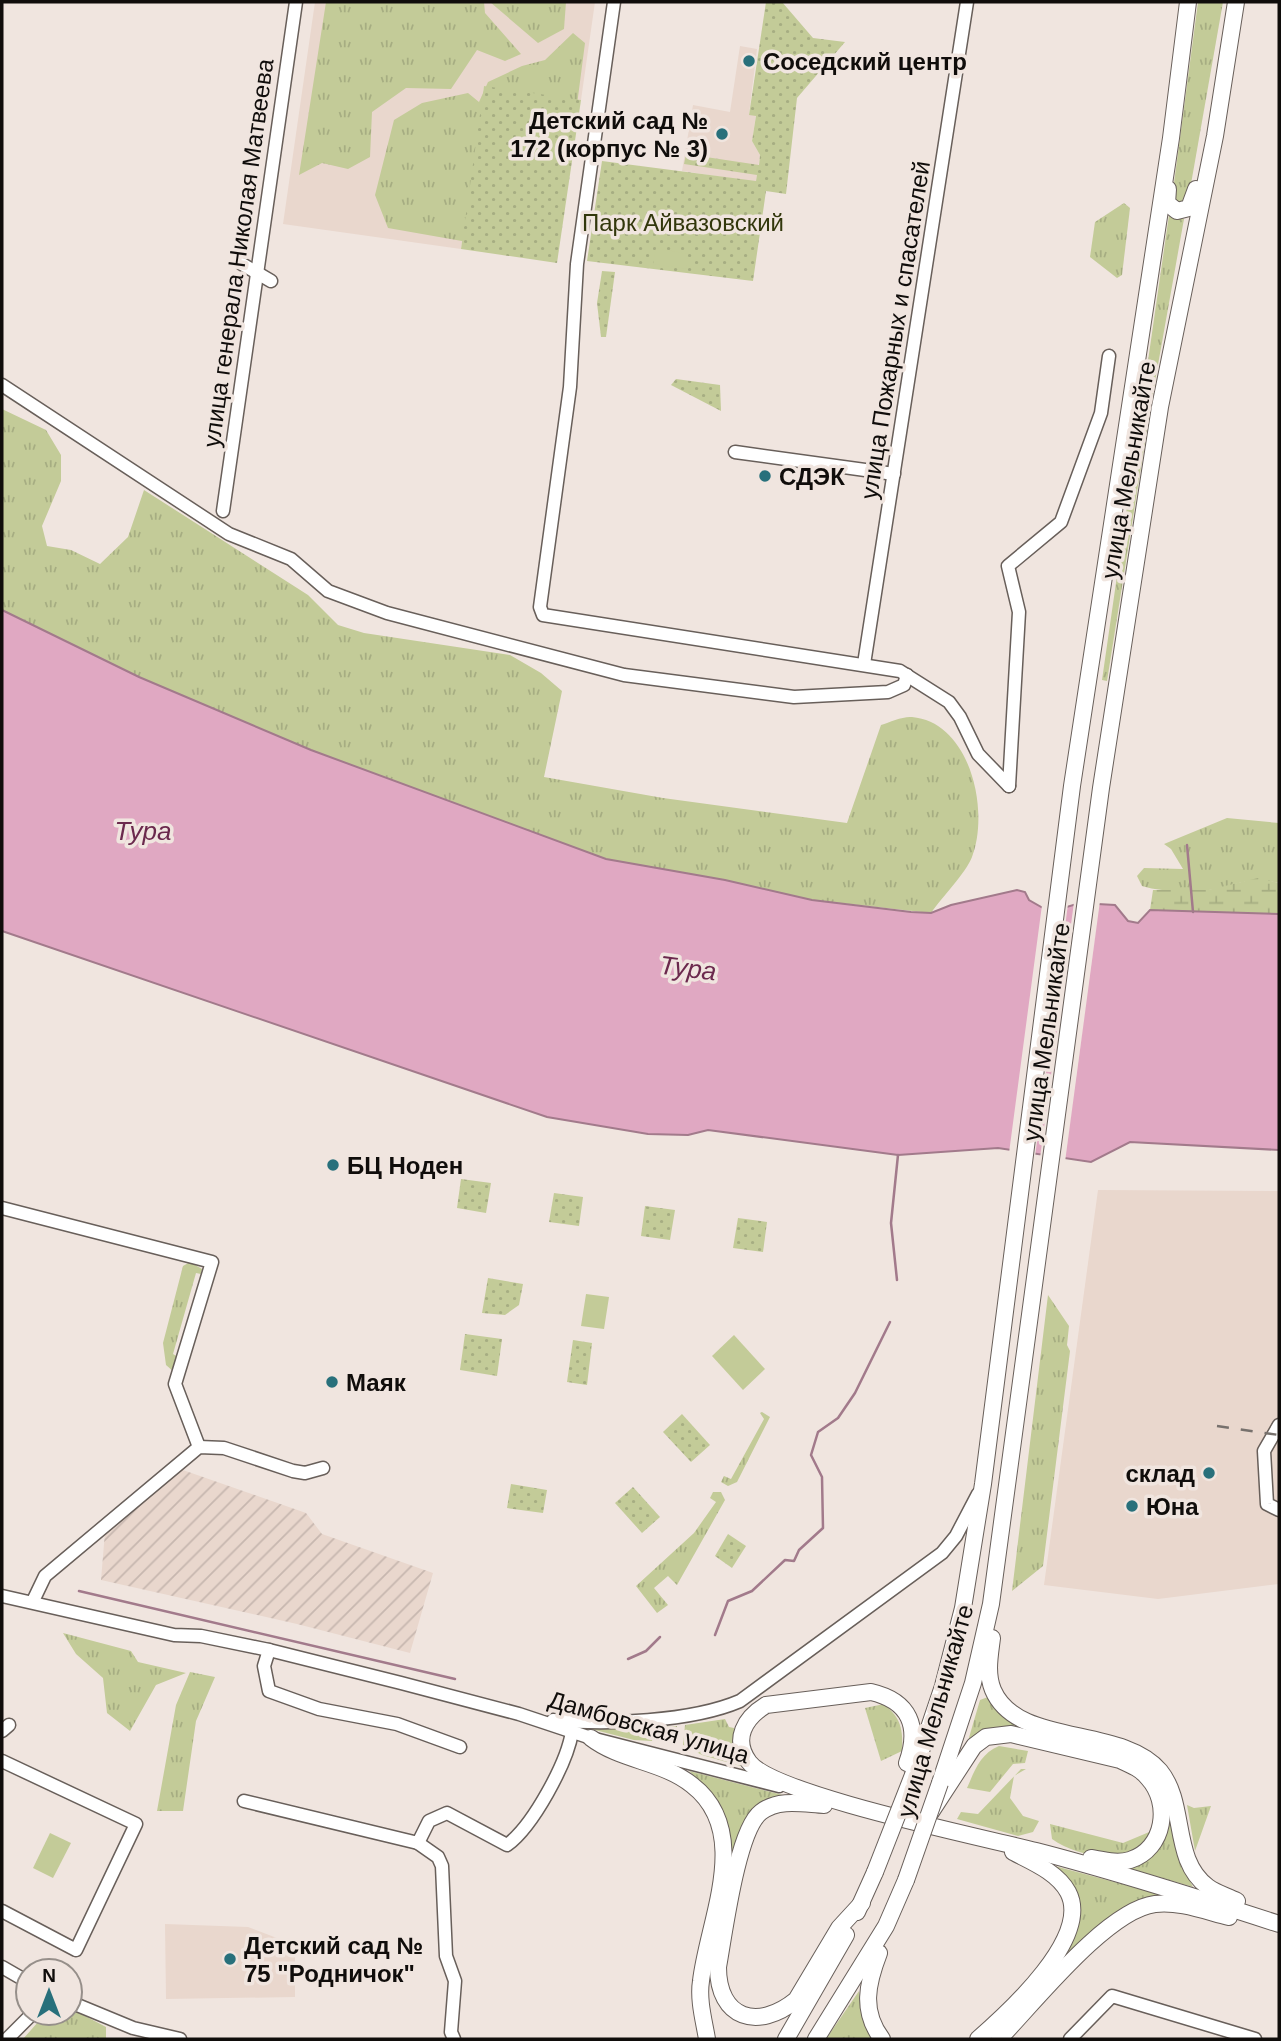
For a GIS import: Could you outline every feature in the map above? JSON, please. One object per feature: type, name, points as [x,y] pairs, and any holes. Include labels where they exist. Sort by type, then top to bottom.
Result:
[{"type":"main road","name":"улица Мельникайте","points":[[786,2039],[812,1999],[862,1903],[875,1872],[901,1808],[908,1775],[943,1686],[963,1608],[983,1484],[1007,1275],[1072,786],[1171,138],[1188,2]]},
{"type":"main road","name":"улица Мельникайте","points":[[816,2039],[886,1926],[930,1813],[946,1784],[991,1604],[1101,788],[1160,407],[1215,136],[1236,2]]},
{"type":"main road","points":[[1171,138],[1174,161],[1167,203],[1171,208],[1183,211],[1193,202],[1203,160],[1215,136]]},
{"type":"main road","points":[[991,1604],[990,1679],[1001,1704],[1013,1715],[1136,1752],[1151,1762],[1170,1788],[1184,1848],[1199,1879],[1208,1888],[1246,1905],[1274,1922]]},
{"type":"main road","points":[[814,1795],[750,1764],[744,1752],[743,1726],[752,1714],[765,1705],[871,1692],[887,1695],[908,1714],[913,1730],[908,1775]]},
{"type":"main road","points":[[946,1784],[974,1746],[998,1734],[1011,1734],[1121,1760],[1147,1776],[1157,1789],[1162,1805],[1162,1821],[1152,1845],[1140,1854],[1121,1861],[1078,1855],[1054,1856]]},
{"type":"main road","points":[[591,1738],[603,1747],[680,1777],[702,1794],[719,1821],[723,1871],[700,1989],[707,2039]]},
{"type":"main road","name":"Дамбовская улица","points":[[814,1795],[1054,1856],[1274,1922]]},
{"type":"main road","points":[[846,1803],[774,1805],[760,1812],[752,1821],[740,1851],[718,1967],[718,1986],[725,2001],[739,2014],[758,2018],[773,2015],[785,2008],[796,2000],[839,1928],[862,1903]]},
{"type":"main road","points":[[978,2039],[1053,1961],[1068,1937],[1072,1922],[1073,1906],[1061,1882],[1043,1868],[992,1841]]},
{"type":"main road","points":[[999,2039],[1101,1933],[1139,1907],[1176,1904],[1234,1918],[1274,1922]]},
{"type":"main road","points":[[882,2039],[870,2019],[868,1989],[886,1926]]},
{"type":"street","name":"улица генерала Николая Матвеева","points":[[223,511],[296,2]]},
{"type":"street","points":[[614,2],[577,264],[570,387],[540,607],[543,615],[864,664],[907,675],[949,702],[960,717],[978,754],[1010,786],[1019,612],[1008,566],[1061,522],[1101,413],[1109,356]]},
{"type":"street","name":"улица Пожарных и спасателей","points":[[864,664],[967,2]]},
{"type":"street","points":[[242,264],[271,281]]},
{"type":"street","points":[[2,385],[229,534],[291,559],[328,591],[387,613],[614,672],[769,694],[827,697],[888,692],[904,685],[907,675]]},
{"type":"street","points":[[735,452],[894,474]]},
{"type":"street","points":[[2,1208],[212,1262],[175,1384],[199,1447]]},
{"type":"street","points":[[1279,1425],[1264,1451],[1267,1504],[1279,1510]]},
{"type":"street","points":[[33,1601],[45,1576],[199,1447],[225,1448],[293,1471],[305,1473],[323,1468]]},
{"type":"street","points":[[531,1718],[600,1721],[690,1716],[720,1710],[756,1692],[942,1553],[956,1536],[983,1484]]},
{"type":"street","name":"Дамбовская улица","points":[[2,1596],[174,1635],[201,1636],[269,1650],[531,1718],[591,1738],[814,1795]]},
{"type":"street","points":[[269,1650],[264,1665],[269,1691],[319,1709],[397,1724],[460,1747]]},
{"type":"street","points":[[418,1843],[429,1821],[447,1813],[507,1845],[525,1827],[539,1804],[557,1772],[572,1732]]},
{"type":"street","points":[[2,1761],[136,1824],[76,1950],[2,1911]]},
{"type":"street","points":[[244,1801],[418,1843],[438,1857],[442,1866],[446,1956],[455,1981],[451,2032],[454,2039]]},
{"type":"street","points":[[1070,2039],[1112,1996],[1255,2039]]},
{"type":"street","points":[[84,2008],[133,2028],[180,2039]]},
{"type":"shaded area","points":[[315,2],[595,2],[581,100],[484,86],[461,249],[283,224]]},
{"type":"shaded area","points":[[740,46],[757,49],[749,114],[756,115],[752,141],[760,155],[756,182],[682,171],[693,105],[730,112]]},
{"type":"shaded area","points":[[1098,1190],[1279,1191],[1279,1584],[1158,1599],[1044,1585]]},
{"type":"shaded area","points":[[180,1469],[306,1513],[322,1534],[433,1573],[410,1653],[297,1624],[101,1580],[105,1532]]},
{"type":"shaded area","name":"Детский сад № 75 \"Родничок\"","points":[[165,1924],[248,1927],[295,1945],[295,1997],[166,1999]]},
{"type":"green space","points":[[326,2],[484,2],[485,13],[521,54],[505,61],[477,50],[451,89],[406,88],[372,112],[370,157],[348,169],[322,163],[299,175]]},
{"type":"green space","points":[[490,2],[566,2],[564,29],[538,43]]},
{"type":"green space","name":"Парк Айвазовский","points":[[766,2],[782,2],[813,38],[845,42],[797,98],[786,194],[766,191],[753,281],[587,261],[602,161],[756,181],[757,175],[684,164],[686,154],[759,165],[760,155],[752,141],[756,116],[749,115]]},
{"type":"green space","points":[[1198,2],[1223,2],[1188,201],[1179,204],[1172,198]]},
{"type":"green space","points":[[573,33],[585,43],[559,244],[541,255],[388,228],[375,195],[394,120],[422,103],[468,93],[479,102],[488,82],[522,66],[545,60]]},
{"type":"green space","points":[[484,86],[581,100],[557,263],[461,249]]},
{"type":"green space","points":[[1124,203],[1130,208],[1122,275],[1117,278],[1090,257],[1095,222]]},
{"type":"green space","points":[[1169,215],[1184,219],[1151,404],[1107,681],[1102,680]]},
{"type":"green space","points":[[656,248],[688,254],[686,269],[653,264]]},
{"type":"green space","points":[[602,271],[615,272],[606,337],[601,337],[597,303]]},
{"type":"green space","points":[[676,379],[720,385],[721,411],[671,385]]},
{"type":"green space","points":[[2,409],[46,430],[61,455],[61,481],[42,526],[47,546],[71,550],[100,564],[128,537],[144,490],[308,595],[338,625],[364,633],[510,655],[541,673],[562,691],[544,777],[663,798],[847,823],[881,725],[912,717],[932,723],[948,734],[961,751],[970,771],[978,816],[977,838],[972,857],[931,913],[812,900],[725,880],[606,859],[311,750],[139,677],[2,610]]},
{"type":"green space","points":[[1227,818],[1279,823],[1279,883],[1259,880],[1192,891],[1142,886],[1137,876],[1144,868],[1183,869],[1171,849],[1164,844]]},
{"type":"green space","points":[[1258,878],[1279,883],[1279,914],[1150,910],[1153,890],[1208,890]]},
{"type":"green space","points":[[461,1179],[491,1183],[486,1213],[457,1208]]},
{"type":"green space","points":[[554,1193],[583,1197],[579,1226],[549,1222]]},
{"type":"green space","points":[[645,1206],[675,1210],[670,1240],[641,1236]]},
{"type":"green space","points":[[738,1218],[767,1222],[763,1252],[733,1248]]},
{"type":"green space","points":[[190,1262],[202,1269],[201,1274],[196,1273],[173,1354],[178,1357],[174,1372],[166,1365],[163,1343],[183,1266]]},
{"type":"green space","points":[[488,1278],[523,1284],[519,1305],[505,1315],[482,1313]]},
{"type":"green space","points":[[586,1294],[609,1297],[604,1329],[581,1326]]},
{"type":"green space","points":[[1048,1295],[1069,1326],[1067,1345],[1070,1351],[1043,1566],[1012,1591]]},
{"type":"green space","points":[[465,1334],[502,1339],[497,1376],[460,1370]]},
{"type":"green space","points":[[734,1335],[765,1369],[743,1390],[712,1356]]},
{"type":"green space","points":[[573,1340],[592,1343],[587,1385],[567,1382]]},
{"type":"green space","points":[[760,1413],[770,1417],[737,1482],[728,1486],[721,1482],[724,1476],[731,1479],[764,1419]]},
{"type":"green space","points":[[682,1414],[710,1445],[691,1462],[663,1432]]},
{"type":"green space","points":[[511,1484],[547,1490],[543,1513],[507,1508]]},
{"type":"green space","points":[[633,1487],[660,1517],[642,1533],[615,1503]]},
{"type":"green space","points":[[713,1492],[721,1492],[725,1500],[677,1585],[668,1576],[654,1588],[668,1605],[657,1613],[636,1586],[694,1533],[716,1502],[710,1498]]},
{"type":"green space","points":[[728,1534],[746,1546],[732,1568],[715,1556]]},
{"type":"green space","points":[[63,1633],[131,1651],[138,1662],[186,1673],[156,1685],[130,1731],[107,1713],[103,1678],[76,1654]]},
{"type":"green space","points":[[190,1672],[215,1677],[196,1721],[183,1811],[157,1811],[176,1705]]},
{"type":"green space","points":[[988,1697],[1002,1716],[1026,1730],[977,1734],[968,1741],[980,1700]]},
{"type":"green space","points":[[884,1704],[900,1724],[902,1751],[881,1761],[865,1708]]},
{"type":"green space","points":[[725,1719],[729,1727],[734,1728],[734,1747],[744,1767],[702,1755],[683,1745],[685,1725]]},
{"type":"green space","points":[[677,1726],[676,1745],[653,1738],[652,1741],[634,1740],[591,1729]]},
{"type":"green space","points":[[999,1746],[1028,1751],[1025,1763],[1013,1764],[990,1792],[967,1788],[983,1758]]},
{"type":"green space","points":[[689,1771],[783,1795],[766,1803],[731,1876],[729,1844],[723,1818],[711,1796]]},
{"type":"green space","points":[[1014,1776],[1010,1798],[1023,1816],[1039,1821],[1033,1832],[1018,1836],[957,1819],[961,1812],[978,1814]]},
{"type":"green space","points":[[1187,1805],[1194,1808],[1211,1806],[1195,1851]]},
{"type":"green space","points":[[1169,1814],[1178,1856],[1193,1887],[1128,1868]]},
{"type":"green space","points":[[1050,1824],[1123,1843],[1154,1830],[1145,1842],[1134,1850],[1107,1856],[1078,1852],[1064,1846],[1052,1839]]},
{"type":"green space","points":[[50,1833],[71,1843],[53,1878],[33,1868]]},
{"type":"green space","points":[[1051,1865],[1163,1895],[1146,1898],[1106,1919],[1061,1964],[1075,1934],[1076,1913],[1068,1892]]},
{"type":"green space","points":[[859,1991],[861,2014],[874,2039],[826,2039]]},
{"type":"green space","points":[[84,2015],[106,2027],[106,2039],[23,2039],[34,2027],[84,2027]]},
{"type":"water","name":"Тура","points":[[2,610],[139,677],[311,750],[606,859],[725,880],[812,900],[911,912],[931,913],[951,905],[1017,890],[1025,892],[1029,900],[1050,912],[1080,903],[1115,905],[1128,921],[1138,923],[1150,910],[1279,914],[1279,1150],[1130,1142],[1091,1162],[998,1148],[898,1155],[708,1130],[688,1135],[648,1134],[547,1117],[2,931]]},
{"type":"pier","points":[[1100,901],[1065,1162],[1040,1158],[1074,902]]},
{"type":"pier","points":[[1068,904],[1035,1157],[1009,1153],[1042,905],[1051,909]]},
{"type":"waterway","points":[[1187,845],[1193,912]]},
{"type":"waterway","points":[[897,1280],[891,1223],[898,1155]]},
{"type":"waterway","points":[[715,1635],[728,1601],[752,1591],[785,1560],[794,1561],[799,1550],[823,1528],[822,1477],[811,1455],[818,1432],[838,1418],[855,1393],[890,1322]]},
{"type":"waterway","points":[[79,1591],[455,1679]]},
{"type":"waterway","points":[[628,1659],[646,1651],[660,1637]]},
{"type":"railway","points":[[1217,1426],[1279,1435]]},
{"type":"place","name":"Соседский центр","points":[[749,61]]},
{"type":"place","name":"Детский сад № 172 (корпус № 3)","points":[[722,134]]},
{"type":"place","name":"СДЭК","points":[[765,476]]},
{"type":"place","name":"БЦ Ноден","points":[[333,1165]]},
{"type":"place","name":"Маяк","points":[[332,1382]]},
{"type":"place","name":"склад","points":[[1209,1473]]},
{"type":"place","name":"Юна","points":[[1132,1506]]},
{"type":"place","name":"Детский сад № 75 \"Родничок\"","points":[[230,1959]]}]
